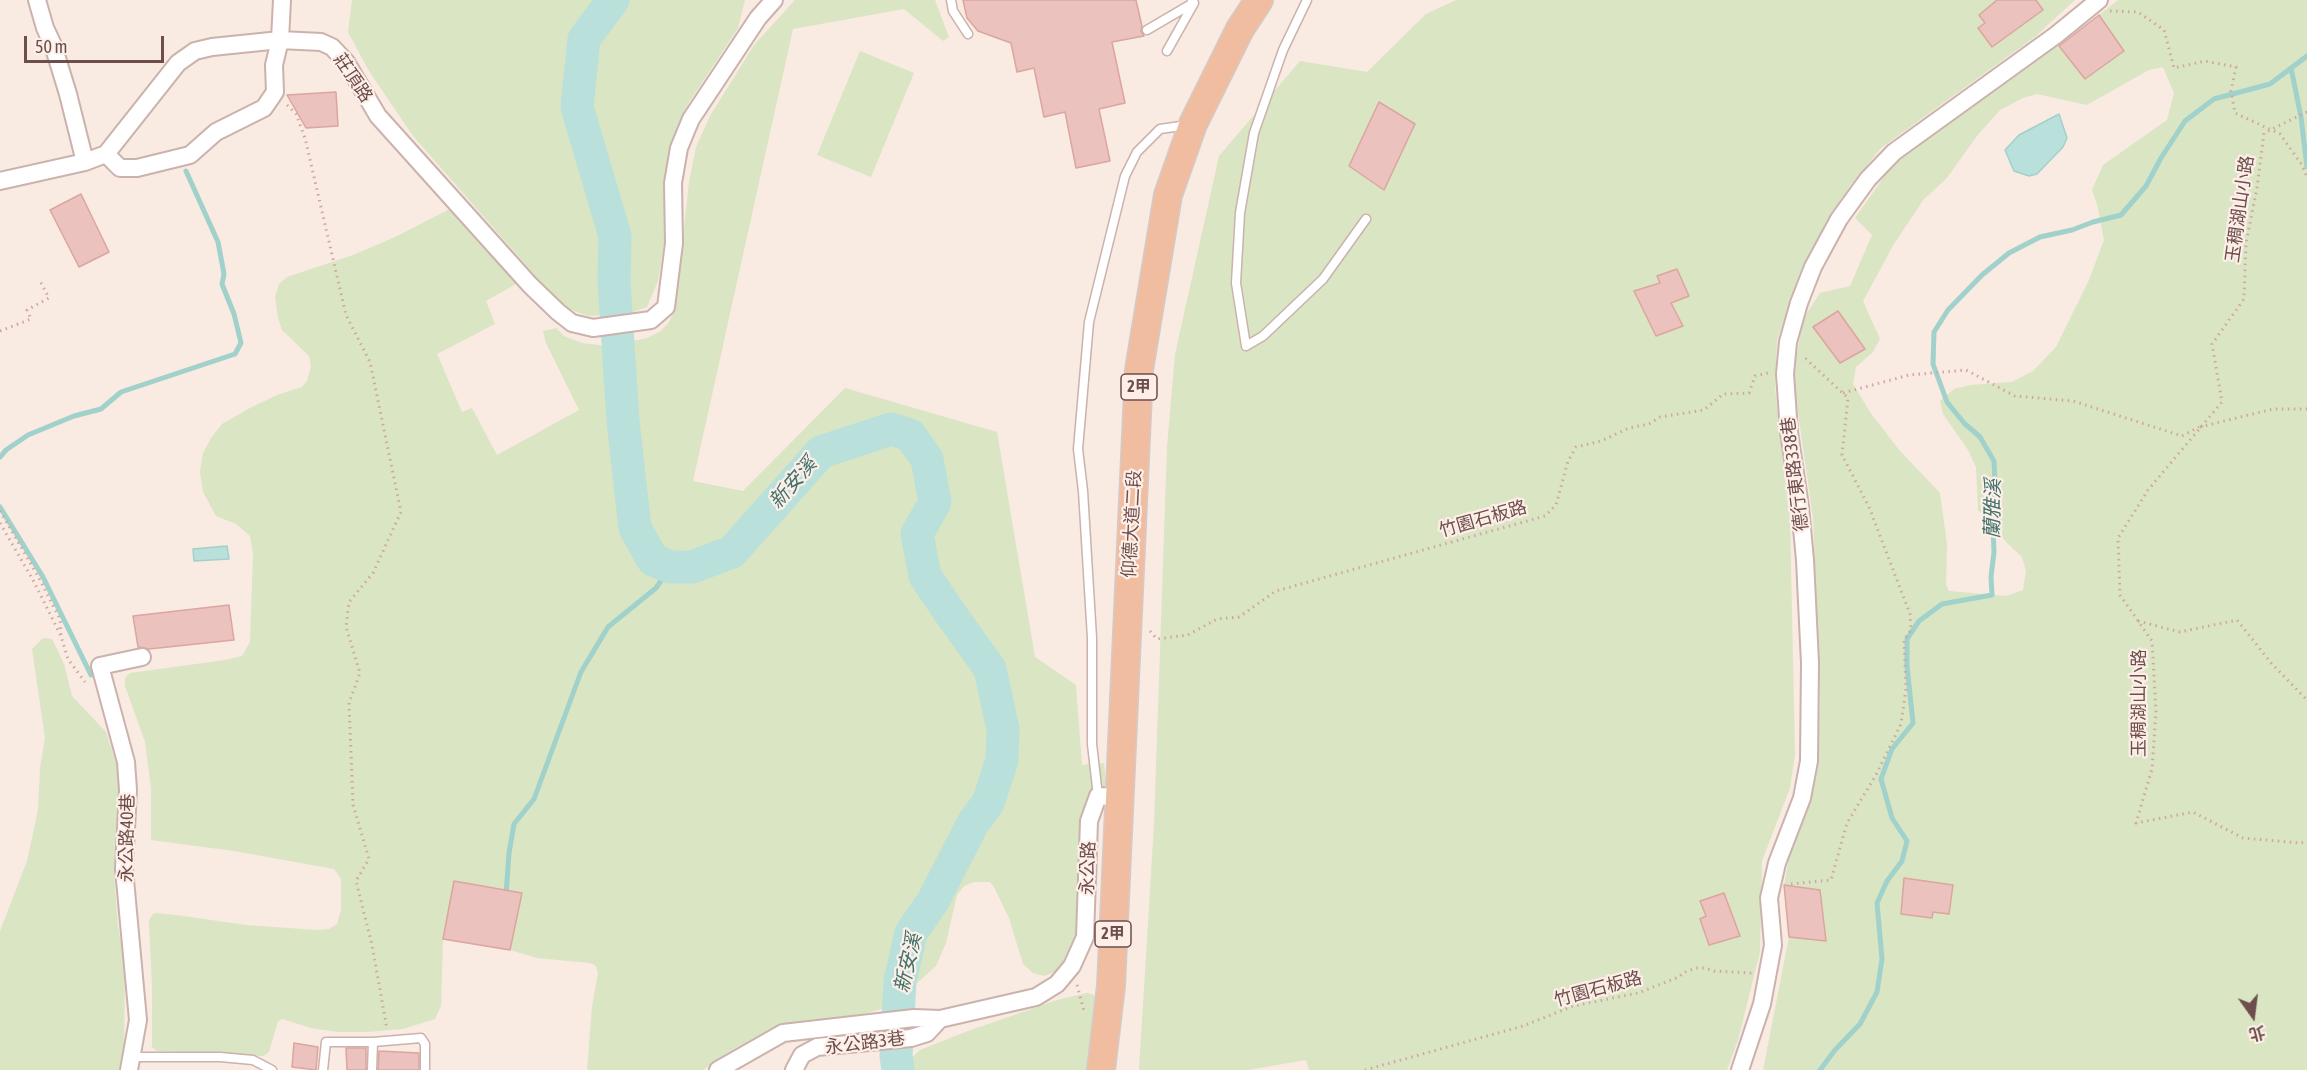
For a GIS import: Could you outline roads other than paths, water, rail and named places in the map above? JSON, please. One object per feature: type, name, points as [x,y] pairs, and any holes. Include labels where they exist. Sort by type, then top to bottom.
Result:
[{"type":"main road","name":"仰德大道二段","points":[[1101,1070],[1111,986],[1108,796],[1139,370],[1168,195],[1193,124],[1240,28],[1259,0]]},
{"type":"street","points":[[37,0],[68,94],[85,162]]},
{"type":"street","points":[[0,181],[85,162],[106,154],[120,168],[137,168],[190,154],[216,132],[264,108],[275,92],[274,65],[280,40],[282,0]]},
{"type":"street","name":"莊頂路","points":[[106,154],[178,63],[195,51],[280,40],[321,42],[332,47],[346,62],[378,116],[530,285],[572,323],[593,328],[651,320],[666,307],[668,298],[674,243],[673,183],[679,148],[691,119],[758,18],[774,0]]},
{"type":"street","name":"德行東路338巷","points":[[1740,1070],[1762,1004],[1773,945],[1769,900],[1777,863],[1802,798],[1809,761],[1810,663],[1805,560],[1789,432],[1786,361],[1788,342],[1799,303],[1813,267],[1839,219],[1868,179],[1894,152],[2056,35],[2098,1]]},
{"type":"street","name":"永公路40巷","points":[[130,1064],[138,1020],[124,869],[128,790],[126,762],[99,666],[142,657]]},
{"type":"street","name":"永公路","points":[[718,1070],[783,1033],[914,1018],[940,1019],[1036,997],[1057,984],[1072,966],[1085,938],[1089,821],[1108,796]]},
{"type":"street","name":"永公路3巷","points":[[794,1070],[802,1055],[818,1047],[911,1038],[927,1033],[940,1019]]},
{"type":"lane","points":[[951,0],[953,11],[968,34]]},
{"type":"lane","points":[[1307,0],[1283,50],[1254,133],[1242,201],[1236,283],[1246,346],[1263,336],[1323,279],[1365,219]]},
{"type":"lane","points":[[1147,30],[1193,2]]},
{"type":"lane","points":[[1167,51],[1193,2]]},
{"type":"lane","points":[[1108,796],[1092,744],[1092,638],[1083,491],[1078,449],[1089,322],[1125,176],[1137,152],[1160,129],[1193,124]]},
{"type":"lane","points":[[323,1070],[326,1042],[373,1042],[421,1038],[425,1044],[425,1070]]},
{"type":"lane","points":[[372,1070],[373,1042]]},
{"type":"lane","name":"永公路40巷","points":[[130,1064],[220,1057],[253,1060],[272,1070]]},
{"type":"water","points":[[2059,114],[2067,138],[2063,147],[2037,174],[2029,176],[2014,171],[2005,150],[2019,135]]},
{"type":"water","points":[[227,546],[229,559],[194,561],[193,549]]},
{"type":"waterway","name":"新安溪","points":[[613,0],[584,39],[577,107],[615,236],[614,281],[623,421],[635,528],[653,560],[670,567],[692,567],[732,552],[821,452],[891,429],[910,435],[927,459],[935,502],[917,534],[925,576],[990,669],[1003,729],[1002,760],[988,803],[973,823],[933,901],[911,933],[900,981],[896,1056],[898,1070]]},
{"type":"waterway","name":"蘭雅溪","points":[[1820,1070],[1835,1050],[1860,1024],[1877,992],[1882,959],[1877,903],[1887,881],[1902,861],[1907,841],[1892,818],[1881,779],[1892,749],[1913,723],[1907,666],[1907,639],[1919,621],[1942,604],[1992,595],[1994,461],[1980,437],[1964,423],[1947,402],[1933,364],[1934,332],[1948,310],[1982,275],[2009,253],[2040,237],[2121,215],[2146,186],[2185,121],[2214,99],[2270,84],[2307,56]]},
{"type":"waterway","name":"蘭雅溪","points":[[2291,68],[2301,117],[2307,167]]},
{"type":"waterway","points":[[0,457],[28,435],[74,416],[101,409],[121,392],[235,354],[241,343],[234,314],[222,284],[224,274],[218,242],[186,171]]},
{"type":"waterway","points":[[0,507],[43,577],[91,675]]},
{"type":"waterway","points":[[506,895],[514,824],[534,799],[581,672],[608,627],[656,588],[670,567]]}]
